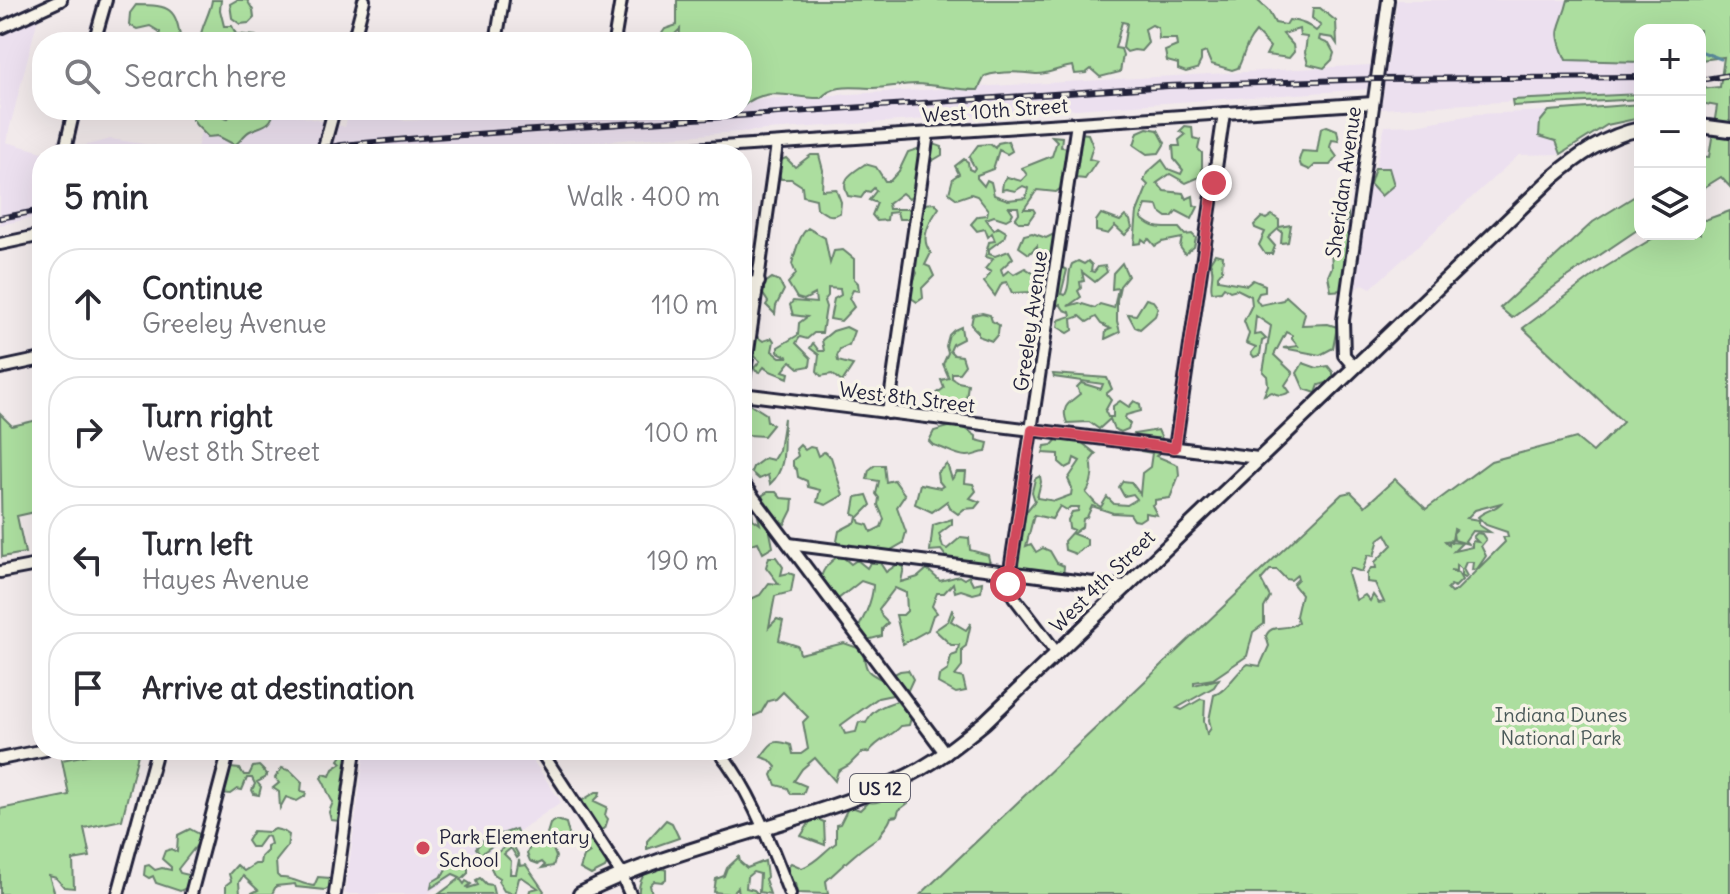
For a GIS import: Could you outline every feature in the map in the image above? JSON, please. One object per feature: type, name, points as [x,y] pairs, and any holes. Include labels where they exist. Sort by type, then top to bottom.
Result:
[{"type":"main road","points":[[1706,127],[1730,130]]},
{"type":"main road","name":"West 4th Street","points":[[580,894],[621,873],[764,829],[901,780],[946,754],[985,722],[1568,164],[1608,139],[1634,131]]},
{"type":"street","points":[[0,28],[61,0]]},
{"type":"street","points":[[97,32],[106,0]]},
{"type":"street","points":[[356,32],[364,0]]},
{"type":"street","points":[[498,32],[503,0]]},
{"type":"street","points":[[616,32],[621,0]]},
{"type":"street","name":"Sheridan Avenue","points":[[1354,367],[1344,355],[1343,320],[1388,0]]},
{"type":"street","name":"West 10th Street","points":[[752,146],[1373,103]]},
{"type":"street","points":[[1175,448],[1224,113]]},
{"type":"street","points":[[66,144],[72,120]]},
{"type":"street","points":[[325,144],[331,120]]},
{"type":"street","name":"Greeley Avenue","points":[[1056,652],[1014,597],[1008,584],[1077,123]]},
{"type":"street","points":[[888,413],[928,133]]},
{"type":"street","points":[[752,328],[777,144]]},
{"type":"street","points":[[0,244],[32,237]]},
{"type":"street","points":[[752,282],[759,282]]},
{"type":"street","points":[[0,368],[32,361]]},
{"type":"street","name":"West 8th Street","points":[[752,395],[1258,458]]},
{"type":"street","points":[[752,495],[946,754]]},
{"type":"street","points":[[789,544],[1124,587]]},
{"type":"street","points":[[0,572],[32,566]]},
{"type":"street","points":[[0,759],[32,753]]},
{"type":"street","points":[[118,894],[154,760]]},
{"type":"street","points":[[191,894],[226,760]]},
{"type":"street","points":[[335,894],[354,760]]},
{"type":"street","points":[[547,760],[621,873],[630,894]]},
{"type":"street","points":[[725,760],[764,829],[790,894]]},
{"type":"shaded area","points":[[1397,0],[1568,0],[1564,9],[1566,60],[1634,62],[1634,94],[1381,109],[1384,88],[563,144],[198,144],[204,120],[316,120],[345,127],[347,120],[752,120],[752,99],[1388,64]]},
{"type":"shaded area","points":[[39,14],[32,32],[6,142],[32,149],[32,218],[0,225],[0,34]]},
{"type":"shaded area","points":[[1549,111],[1540,122],[1556,141],[1561,154],[1519,155],[1371,288],[1363,284],[1354,290],[1370,184],[1381,196],[1389,168],[1375,168],[1385,126],[1416,125],[1477,114]]},
{"type":"shaded area","points":[[111,139],[144,144],[91,144]]},
{"type":"shaded area","name":"Park Elementary School","points":[[364,760],[533,760],[561,802],[428,894],[345,894]]},
{"type":"green space","points":[[212,0],[221,0],[224,26],[232,26],[235,32],[202,32]]},
{"type":"green space","points":[[247,0],[253,10],[254,18],[249,23],[240,24],[232,18],[230,4]]},
{"type":"green space","points":[[677,0],[1257,0],[1268,10],[1275,23],[1286,25],[1289,20],[1297,21],[1316,31],[1321,26],[1312,18],[1313,8],[1320,8],[1336,21],[1337,44],[1333,38],[1320,36],[1319,40],[1329,44],[1334,53],[1324,68],[1308,64],[1305,53],[1307,37],[1300,36],[1299,29],[1283,34],[1293,45],[1294,52],[1289,58],[1266,55],[1270,47],[1256,32],[1238,68],[1232,70],[1211,64],[1206,52],[1201,54],[1197,69],[1186,72],[1178,69],[1178,64],[1167,61],[1165,51],[1177,46],[1176,39],[1159,39],[1158,28],[1152,25],[1145,29],[1148,43],[1141,51],[1127,52],[1123,48],[1127,23],[1122,22],[1115,48],[1121,49],[1123,55],[1120,72],[1100,77],[1091,69],[1075,74],[1073,66],[1040,74],[991,74],[985,76],[978,90],[916,84],[845,87],[832,90],[821,98],[770,94],[752,100],[752,32],[680,32],[680,29],[677,32],[663,32],[677,25]]},
{"type":"green space","points":[[1568,0],[1730,0],[1730,187],[1721,177],[1706,186],[1706,157],[1709,157],[1717,106],[1706,104],[1706,88],[1720,87],[1724,57],[1706,59],[1706,24],[1634,24],[1634,62],[1566,60],[1559,40],[1559,28]]},
{"type":"green space","points":[[136,5],[164,8],[174,15],[179,32],[160,32],[150,26],[137,29],[129,25],[130,13]]},
{"type":"green space","points":[[1634,94],[1634,99],[1513,106],[1512,100]]},
{"type":"green space","points":[[1634,104],[1634,119],[1607,125],[1561,154],[1556,141],[1539,136],[1540,122],[1549,111]]},
{"type":"green space","points":[[193,120],[270,120],[248,132],[236,144],[218,136],[208,137]]},
{"type":"green space","points":[[1185,126],[1192,127],[1193,138],[1200,140],[1198,149],[1202,153],[1202,176],[1186,183],[1170,174],[1157,183],[1164,191],[1183,193],[1186,199],[1193,196],[1194,205],[1198,207],[1192,219],[1177,211],[1172,217],[1167,217],[1158,206],[1146,205],[1141,218],[1154,226],[1179,228],[1185,235],[1192,234],[1196,238],[1194,247],[1185,254],[1180,247],[1182,238],[1155,246],[1149,239],[1134,244],[1137,212],[1148,185],[1144,181],[1147,173],[1162,160],[1168,169],[1181,174],[1183,170],[1174,159],[1173,146],[1180,146],[1179,140],[1185,135],[1180,131]]},
{"type":"green space","points":[[1327,126],[1337,130],[1339,141],[1332,140],[1330,147],[1337,157],[1330,165],[1315,165],[1310,170],[1301,166],[1302,151],[1317,152],[1321,128]]},
{"type":"green space","points":[[1147,128],[1158,130],[1165,143],[1159,153],[1147,154],[1134,145],[1138,132]]},
{"type":"green space","points":[[1080,133],[1088,134],[1093,146],[1089,159],[1097,161],[1085,179],[1071,179],[1056,192],[1037,190],[1024,209],[1035,212],[1028,222],[1015,219],[1019,213],[1018,207],[1009,207],[1013,213],[1006,220],[994,216],[986,219],[994,230],[998,227],[1006,232],[1004,238],[989,249],[989,254],[995,256],[1009,251],[1013,258],[1001,269],[1003,275],[1009,270],[1014,274],[1025,268],[1036,275],[1034,292],[1012,293],[1007,282],[1002,283],[995,296],[984,282],[991,272],[985,269],[993,259],[985,257],[989,242],[995,241],[992,233],[988,237],[985,229],[977,231],[971,224],[978,216],[987,215],[988,210],[977,196],[971,194],[957,199],[949,193],[953,178],[959,174],[955,166],[964,159],[973,171],[975,168],[969,157],[978,145],[990,144],[995,148],[998,143],[1008,141],[1012,151],[1007,154],[999,150],[993,169],[977,175],[977,178],[984,186],[987,180],[991,182],[994,195],[1008,200],[1026,198],[1028,188],[1023,186],[1015,191],[1002,190],[1007,177],[1021,181],[1027,175],[1022,168],[1052,156],[1057,141],[1052,136],[1062,137],[1061,147],[1068,148],[1069,155],[1076,161]]},
{"type":"green space","points":[[933,144],[942,147],[942,155],[920,168],[914,195],[909,199],[902,193],[888,204],[889,209],[920,209],[924,204],[935,203],[939,208],[926,236],[927,248],[931,253],[925,265],[930,267],[934,276],[922,288],[923,298],[917,302],[907,295],[917,273],[913,260],[920,237],[921,217],[911,214],[909,219],[899,219],[897,212],[888,213],[887,220],[877,221],[872,215],[877,203],[869,200],[876,191],[874,188],[866,191],[861,198],[848,196],[845,185],[848,177],[865,164],[876,167],[885,181],[890,181],[908,152]]},
{"type":"green space","points":[[811,155],[819,155],[823,170],[822,190],[836,189],[841,202],[840,213],[831,215],[823,212],[817,208],[816,199],[803,196],[802,186],[791,179],[781,179],[777,170],[779,161],[786,158],[795,167]]},
{"type":"green space","points":[[1375,168],[1389,168],[1394,185],[1381,196],[1370,184]]},
{"type":"green space","points":[[1634,197],[1634,232],[1512,318],[1500,308],[1593,222]]},
{"type":"green space","points":[[1343,202],[1345,205],[1342,208],[1348,212],[1348,219],[1340,228],[1342,234],[1352,233],[1344,290],[1331,291],[1328,276],[1332,267],[1331,249],[1337,244],[1337,209]]},
{"type":"green space","name":"Indiana Dunes National Park","points":[[1730,211],[1730,894],[921,894],[1342,494],[1351,492],[1365,506],[1395,479],[1426,509],[1491,461],[1576,438],[1593,452],[1623,422],[1523,328],[1604,268],[1650,240],[1706,240],[1706,220]],"holes":[[[1501,503],[1478,517],[1486,525],[1507,532],[1508,537],[1503,537],[1505,542],[1456,591],[1451,593],[1447,589],[1451,585],[1455,587],[1462,580],[1458,573],[1450,570],[1456,571],[1456,565],[1465,578],[1463,569],[1466,562],[1473,562],[1472,570],[1477,569],[1486,556],[1481,546],[1486,540],[1477,533],[1473,537],[1478,542],[1472,541],[1472,547],[1454,551],[1462,543],[1449,542],[1449,545],[1445,541],[1452,540],[1453,534],[1454,540],[1468,544],[1465,541],[1472,531],[1490,532],[1479,525],[1479,520],[1467,518],[1475,510]],[[1386,534],[1392,545],[1375,562],[1376,568],[1371,568],[1367,574],[1367,582],[1375,583],[1384,602],[1379,603],[1373,595],[1370,601],[1365,595],[1356,600],[1348,574],[1350,568],[1362,572],[1368,555],[1374,556],[1379,539]],[[1270,570],[1277,570],[1291,580],[1297,575],[1298,579],[1293,584],[1301,594],[1296,616],[1298,622],[1272,629],[1266,636],[1269,646],[1260,666],[1248,664],[1214,695],[1209,720],[1211,728],[1207,734],[1205,700],[1201,699],[1182,710],[1177,708],[1214,687],[1219,679],[1194,685],[1194,682],[1213,679],[1247,656],[1253,632],[1264,624],[1264,608],[1270,597],[1261,580]]]},
{"type":"green space","points":[[1101,214],[1120,221],[1125,216],[1132,228],[1125,235],[1115,226],[1108,234],[1096,231],[1096,221]]},
{"type":"green space","points":[[1272,215],[1279,220],[1279,227],[1291,225],[1288,242],[1281,243],[1282,232],[1278,229],[1268,238],[1275,246],[1272,254],[1265,254],[1259,245],[1265,232],[1254,225],[1262,217],[1266,219]]},
{"type":"green space","points":[[808,228],[825,238],[830,263],[834,251],[843,250],[854,259],[854,279],[859,291],[853,290],[849,298],[854,307],[841,321],[830,319],[834,299],[841,295],[840,289],[828,288],[822,333],[814,333],[807,339],[800,337],[796,343],[811,358],[810,366],[799,368],[791,361],[783,371],[789,373],[788,378],[764,367],[760,372],[756,371],[754,368],[760,361],[752,354],[752,342],[756,336],[763,341],[772,338],[772,351],[780,357],[788,357],[778,352],[778,347],[798,335],[799,323],[807,317],[793,315],[790,305],[793,301],[816,303],[815,294],[804,300],[797,298],[788,283],[796,274],[792,264]]},
{"type":"green space","points":[[1032,233],[1046,238],[1054,234],[1057,239],[1051,267],[1039,262],[1037,246],[1029,254],[1019,247],[1024,235]]},
{"type":"green space","points":[[1215,254],[1223,256],[1218,280],[1247,285],[1253,280],[1265,285],[1265,292],[1259,293],[1256,299],[1260,305],[1283,300],[1286,296],[1305,313],[1302,325],[1328,324],[1337,327],[1333,348],[1320,355],[1283,348],[1298,346],[1292,335],[1286,332],[1274,355],[1293,373],[1285,385],[1290,392],[1264,395],[1268,385],[1263,372],[1271,326],[1256,316],[1254,335],[1261,334],[1266,339],[1262,341],[1260,355],[1254,357],[1251,353],[1256,347],[1246,343],[1249,334],[1244,321],[1252,305],[1251,296],[1224,287],[1221,291],[1212,292],[1210,262]]},
{"type":"green space","points":[[1078,261],[1084,264],[1088,261],[1094,272],[1098,267],[1105,266],[1107,272],[1095,282],[1082,272],[1084,281],[1080,282],[1078,291],[1081,297],[1068,306],[1079,303],[1095,308],[1100,304],[1114,308],[1118,288],[1112,289],[1113,273],[1122,263],[1128,276],[1120,286],[1117,300],[1120,332],[1105,339],[1106,331],[1111,329],[1096,317],[1087,322],[1080,316],[1072,319],[1073,330],[1068,333],[1058,327],[1059,320],[1071,316],[1070,312],[1060,304],[1054,308],[1045,298],[1048,287],[1063,268],[1067,270],[1061,294],[1065,295],[1072,264]]},
{"type":"green space","points":[[772,278],[779,281],[784,290],[775,314],[766,305],[768,302],[763,294],[765,283]]},
{"type":"green space","points":[[1146,299],[1153,301],[1158,308],[1155,316],[1140,329],[1135,327],[1128,314],[1136,315]]},
{"type":"green space","points":[[973,315],[990,315],[992,321],[999,325],[998,334],[992,341],[978,336],[971,325]]},
{"type":"green space","points":[[846,327],[854,331],[849,345],[840,349],[837,356],[838,361],[853,365],[842,382],[832,374],[821,376],[817,371],[819,355],[810,348],[813,343],[819,351],[824,351],[822,340],[833,331]]},
{"type":"green space","points":[[961,327],[963,339],[953,344],[950,351],[962,356],[965,365],[959,373],[952,373],[952,378],[968,384],[965,407],[938,409],[935,395],[944,388],[941,380],[949,378],[943,364],[948,353],[949,335]]},
{"type":"green space","points":[[1303,363],[1317,368],[1328,366],[1333,372],[1333,381],[1319,385],[1316,393],[1304,389],[1297,373]]},
{"type":"green space","points":[[1053,374],[1107,378],[1112,389],[1106,394],[1111,400],[1105,411],[1108,417],[1113,417],[1113,406],[1120,401],[1129,407],[1134,401],[1140,404],[1141,411],[1126,415],[1130,424],[1128,429],[1121,432],[1114,429],[1110,419],[1099,429],[1089,422],[1067,423],[1065,409],[1080,394],[1077,387],[1081,383],[1101,389],[1103,384],[1054,377]]},
{"type":"green space","points":[[752,405],[766,414],[767,421],[773,425],[764,436],[752,435]]},
{"type":"green space","points":[[0,414],[12,426],[32,421],[32,513],[17,516],[25,553],[2,557]]},
{"type":"green space","points":[[784,418],[782,462],[776,477],[770,484],[768,475],[759,479],[752,473],[753,467],[765,458],[773,460],[779,450]]},
{"type":"green space","points":[[959,424],[976,436],[976,440],[988,443],[986,452],[962,456],[929,441],[934,431]]},
{"type":"green space","points":[[1158,430],[1163,441],[1162,451],[1156,456],[1178,465],[1179,475],[1170,498],[1155,500],[1152,505],[1157,515],[1145,513],[1139,521],[1130,514],[1113,513],[1092,506],[1083,519],[1082,527],[1073,534],[1087,539],[1087,545],[1076,554],[1065,550],[1064,541],[1074,530],[1069,528],[1068,520],[1079,507],[1067,510],[1060,506],[1052,519],[1034,515],[1026,546],[1031,544],[1036,552],[1043,548],[1050,551],[1057,563],[1064,566],[1063,578],[1013,567],[1024,517],[1035,501],[1032,492],[1035,479],[1040,476],[1037,498],[1055,501],[1071,495],[1068,479],[1080,461],[1074,458],[1072,465],[1066,468],[1059,462],[1059,454],[1043,453],[1045,446],[1052,445],[1059,437],[1076,438],[1096,454],[1091,460],[1092,478],[1086,493],[1101,507],[1107,497],[1114,504],[1127,505],[1137,499],[1133,494],[1124,496],[1119,487],[1123,481],[1131,482],[1140,494],[1142,473],[1150,467],[1152,453],[1141,451],[1134,434]]},
{"type":"green space","points":[[800,445],[805,450],[815,448],[818,456],[824,452],[831,457],[843,495],[826,505],[817,502],[820,490],[808,487],[807,481],[798,477],[793,466],[793,460],[798,456],[796,449]]},
{"type":"green space","points":[[947,464],[952,479],[957,472],[966,472],[965,483],[973,484],[976,491],[970,498],[980,502],[975,508],[964,509],[958,514],[947,501],[932,512],[915,504],[920,484],[943,486],[937,473]]},
{"type":"green space","points":[[875,465],[884,465],[886,482],[894,480],[905,495],[897,507],[906,532],[903,543],[889,551],[867,547],[843,548],[837,541],[839,531],[856,522],[857,516],[853,514],[856,497],[867,495],[871,505],[858,518],[860,523],[868,525],[871,532],[881,527],[884,519],[876,494],[879,481],[867,479],[869,470]]},
{"type":"green space","points":[[776,492],[781,498],[793,499],[792,510],[785,524],[775,517],[770,532],[773,547],[763,553],[758,542],[752,544],[752,510],[753,519],[760,524],[757,512],[763,495]]},
{"type":"green space","points":[[952,519],[952,524],[939,534],[943,547],[947,549],[961,537],[969,538],[970,550],[988,555],[990,564],[978,575],[968,564],[951,563],[941,550],[930,551],[933,525]]},
{"type":"green space","points":[[769,557],[776,557],[783,567],[781,575],[794,575],[791,592],[775,596],[769,627],[777,619],[783,621],[779,640],[798,646],[800,654],[844,643],[861,649],[866,668],[883,680],[908,670],[913,679],[907,692],[878,698],[841,725],[845,734],[856,732],[859,722],[866,723],[875,711],[897,701],[911,718],[909,725],[901,726],[869,752],[861,753],[838,771],[835,781],[815,758],[794,781],[806,786],[803,794],[791,794],[788,788],[776,785],[772,775],[776,767],[770,760],[761,757],[776,742],[791,745],[793,754],[801,754],[808,749],[803,722],[808,717],[783,692],[776,699],[768,701],[761,713],[752,715],[752,599],[760,595],[769,583],[779,584],[766,567]]},
{"type":"green space","points":[[837,557],[851,564],[857,560],[867,568],[870,563],[880,563],[886,572],[898,564],[904,567],[901,582],[918,577],[927,569],[940,581],[969,576],[973,584],[982,582],[981,592],[955,592],[953,583],[944,593],[937,593],[932,606],[937,613],[933,615],[928,630],[903,644],[896,615],[907,611],[906,593],[895,588],[879,609],[888,623],[882,629],[882,636],[867,640],[853,636],[866,612],[873,585],[861,581],[838,599],[819,590],[824,571]]},
{"type":"green space","points":[[952,610],[954,615],[951,621],[966,630],[971,623],[966,646],[962,649],[962,667],[955,676],[963,678],[966,691],[956,693],[938,683],[939,676],[948,670],[951,656],[957,654],[959,645],[951,645],[935,630],[948,621]]},
{"type":"green space","points":[[62,760],[137,760],[122,820],[84,828],[90,857],[73,860],[74,888],[64,887],[56,878],[49,876],[55,894],[0,894],[0,809],[69,795]]},
{"type":"green space","points":[[339,760],[348,760],[350,801],[342,807],[340,821],[331,820],[329,812],[333,802],[321,778],[324,774],[330,776],[333,769],[342,763]]},
{"type":"green space","points":[[259,766],[267,774],[257,782],[261,787],[259,795],[252,790],[255,784],[252,778],[247,778],[242,790],[222,793],[224,776],[230,768],[240,769],[244,775],[249,775],[253,767]]},
{"type":"green space","points":[[282,768],[291,771],[302,782],[301,791],[306,792],[297,801],[286,797],[280,808],[279,792],[273,788],[279,783],[275,778]]},
{"type":"green space","points":[[600,792],[594,801],[607,807],[605,815],[608,819],[605,828],[597,832],[594,842],[608,862],[605,868],[591,875],[580,869],[584,857],[590,853],[583,847],[592,838],[581,805],[583,800]]},
{"type":"green space","points":[[897,794],[907,796],[908,803],[897,816],[891,817],[879,837],[826,881],[828,894],[797,893],[795,883],[787,878],[791,863],[802,868],[808,866],[836,843],[836,825],[840,824],[849,806],[860,810],[868,802],[892,800]]},
{"type":"green space","points":[[813,817],[824,822],[825,845],[801,836]]},
{"type":"green space","points":[[557,820],[566,823],[570,838],[565,845],[553,849],[556,857],[553,866],[542,868],[545,865],[542,862],[530,861],[527,854],[533,839],[546,837],[550,824]]},
{"type":"green space","points":[[666,820],[672,823],[679,838],[647,849],[647,841]]},
{"type":"green space","points":[[190,829],[199,834],[200,841],[178,869],[180,873],[189,875],[191,886],[180,891],[156,883],[153,876],[149,878],[144,875],[145,866],[149,865],[155,870],[171,870],[162,859],[165,851],[171,849],[177,852],[178,835]]},
{"type":"green space","points":[[275,829],[289,835],[287,847],[276,861],[277,875],[314,886],[318,877],[330,878],[330,887],[325,890],[296,887],[295,884],[276,886],[272,894],[250,894],[258,890],[243,876],[239,882],[240,894],[226,894],[226,885],[231,881],[229,874],[237,865],[244,871],[260,864],[267,846],[271,844],[269,837],[265,836],[257,847],[251,847],[247,841],[253,831],[269,832]]},
{"type":"green space","points":[[516,829],[519,837],[506,836],[468,863],[468,873],[461,880],[464,884],[466,881],[471,884],[468,888],[478,885],[476,880],[480,878],[492,885],[494,894],[439,894],[460,877],[453,874],[431,888],[432,882],[442,876],[452,858],[476,856],[479,852],[476,848],[485,838],[490,840],[498,833]]},
{"type":"green space","points":[[508,845],[514,847],[519,856],[517,858],[511,848],[504,854],[511,861],[510,874],[516,874],[519,860],[520,866],[526,865],[544,891],[542,894],[529,894],[530,890],[538,888],[522,877],[515,894],[504,891],[489,858]]},
{"type":"green space","points":[[739,857],[747,868],[765,861],[765,879],[770,894],[759,892],[760,874],[753,872],[747,877],[746,888],[758,894],[739,894],[738,887],[731,894],[714,892],[716,879],[724,876],[727,868]]},
{"type":"green space","points":[[656,866],[666,870],[666,879],[650,885],[652,894],[639,894],[643,877]]},
{"type":"waterway","points":[[1706,53],[1721,59]]},
{"type":"railway","points":[[1706,79],[1730,75]]},
{"type":"railway","points":[[752,115],[1168,86],[1376,79],[1634,77]]},
{"type":"railway","points":[[353,144],[679,120]]},
{"type":"railway","points":[[0,218],[32,212]]},
{"type":"place","name":"Park Elementary School","points":[[423,848]]},
{"type":"route","points":[[1008,584],[1032,430],[1175,448],[1214,183]]}]
